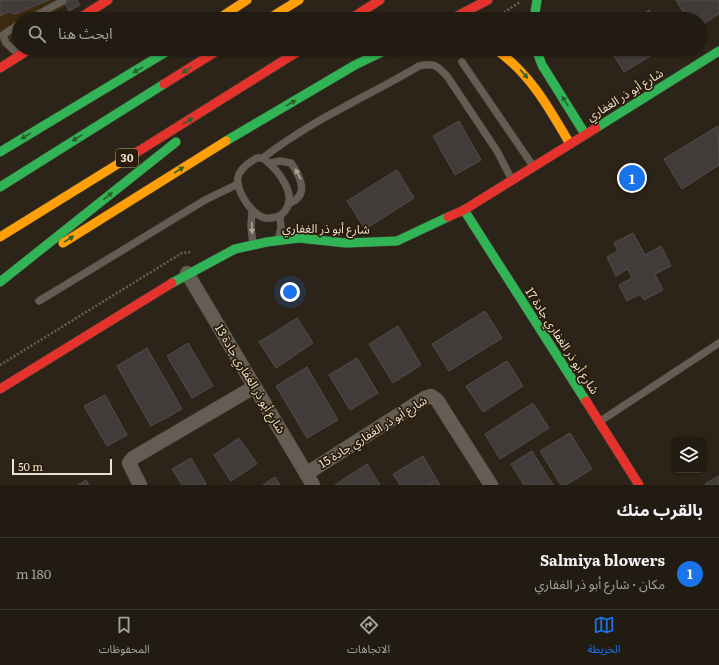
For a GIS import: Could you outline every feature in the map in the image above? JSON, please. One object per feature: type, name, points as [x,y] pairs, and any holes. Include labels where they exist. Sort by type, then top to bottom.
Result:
[{"type":"main road","points":[[89,12],[108,0]]},
{"type":"main road","points":[[229,12],[247,0]]},
{"type":"main road","points":[[279,12],[299,0]]},
{"type":"main road","points":[[361,12],[380,0]]},
{"type":"main road","points":[[465,12],[488,0]]},
{"type":"main road","points":[[535,12],[537,0]]},
{"type":"main road","name":"شارع أبو ذر الغفاري","points":[[0,389],[187,273],[235,249],[278,240],[299,238],[346,243],[397,242],[464,210],[585,134],[718,55]]},
{"type":"main road","points":[[0,68],[20,56]]},
{"type":"main road","points":[[0,152],[159,56]]},
{"type":"main road","points":[[0,186],[209,56]]},
{"type":"main road","name":"30","points":[[0,237],[291,56]]},
{"type":"main road","points":[[0,282],[216,147],[374,56]]},
{"type":"main road","points":[[506,56],[521,70],[541,94],[570,144]]},
{"type":"main road","name":"شارع أبو ذر الغفاري","points":[[539,56],[542,65],[585,134]]},
{"type":"main road","points":[[193,128],[255,79]]},
{"type":"main road","points":[[0,282],[180,138]]},
{"type":"main road","name":"شارع أبو ذر الغفاري جادة 17","points":[[464,210],[639,485]]},
{"type":"street","name":"شارع أبو ذر الغفاري جادة 13","points":[[187,273],[309,479]]},
{"type":"street","points":[[140,485],[129,463],[133,458],[254,387]]},
{"type":"street","name":"شارع أبو ذر الغفاري جادة 15","points":[[309,479],[425,398],[431,396],[437,400],[491,485]]},
{"type":"lane","points":[[42,12],[63,1]]},
{"type":"lane","points":[[12,29],[3,35],[6,43],[12,49]]},
{"type":"lane","points":[[462,62],[533,167]]},
{"type":"lane","points":[[263,158],[287,139],[322,119],[419,66],[429,64],[437,66],[446,76],[496,151],[512,180]]},
{"type":"lane","points":[[252,211],[265,218],[280,216],[287,209],[290,202],[289,192],[270,163],[263,158],[257,158],[245,165],[239,174],[238,184],[252,211],[251,227],[253,245]]},
{"type":"lane","points":[[270,163],[280,161],[291,163],[297,171],[302,181],[302,192],[297,200],[290,202]]},
{"type":"lane","points":[[39,301],[205,200],[238,184]]},
{"type":"lane","points":[[278,240],[281,228],[280,216]]},
{"type":"lane","points":[[599,422],[719,343]]},
{"type":"path","points":[[505,12],[524,0]]},
{"type":"path","points":[[0,365],[182,253],[196,252]]},
{"type":"shaded area","points":[[0,0],[76,0],[56,12],[12,12],[12,38],[0,46]]},
{"type":"building","points":[[0,0],[49,0],[20,12],[8,12],[0,16]]},
{"type":"building","points":[[63,0],[77,0],[80,5],[69,11]]},
{"type":"building","points":[[676,0],[719,0],[719,14],[707,22],[707,12],[683,12]]},
{"type":"building","points":[[614,56],[650,56],[624,72]]},
{"type":"building","points":[[459,121],[481,160],[455,175],[433,136]]},
{"type":"building","points":[[718,126],[719,165],[682,189],[664,159]]},
{"type":"building","points":[[397,170],[414,198],[365,229],[347,201]]},
{"type":"building","points":[[633,233],[645,255],[661,246],[671,266],[655,274],[663,290],[644,300],[640,294],[627,301],[619,285],[632,278],[628,269],[616,276],[607,257],[618,251],[614,243]]},
{"type":"building","points":[[485,311],[502,338],[449,371],[432,344]]},
{"type":"building","points":[[297,318],[313,343],[276,368],[259,342]]},
{"type":"building","points":[[398,326],[421,365],[393,383],[369,344]]},
{"type":"building","points":[[188,343],[213,386],[192,398],[167,356]]},
{"type":"building","points":[[147,348],[182,409],[151,426],[117,366]]},
{"type":"building","points":[[357,358],[378,393],[350,410],[329,375]]},
{"type":"building","points":[[507,361],[523,386],[483,412],[466,386]]},
{"type":"building","points":[[307,367],[338,420],[307,438],[276,386]]},
{"type":"building","points":[[105,395],[127,435],[107,446],[84,406]]},
{"type":"building","points":[[533,403],[549,428],[500,459],[485,434]]},
{"type":"building","points":[[570,433],[592,469],[566,485],[561,485],[540,451]]},
{"type":"building","points":[[239,438],[257,464],[231,481],[214,455]]},
{"type":"building","points":[[532,451],[553,485],[524,485],[511,464]]},
{"type":"building","points":[[423,456],[437,480],[428,485],[400,485],[393,474]]},
{"type":"building","points":[[191,458],[206,484],[182,485],[172,469]]},
{"type":"building","points":[[367,464],[380,485],[335,485]]},
{"type":"building","points":[[719,476],[719,485],[705,484]]},
{"type":"building","points":[[275,477],[280,485],[263,485]]},
{"type":"building","points":[[86,480],[89,485],[78,485]]},
{"type":"building","points":[[437,480],[440,485],[428,485]]},
{"type":"traffic: fast","points":[[535,12],[537,0]]},
{"type":"traffic: fast","points":[[596,128],[719,51]]},
{"type":"traffic: fast","points":[[0,152],[159,56]]},
{"type":"traffic: fast","points":[[226,141],[355,65],[374,56]]},
{"type":"traffic: fast","points":[[539,56],[542,65],[585,134]]},
{"type":"traffic: fast","points":[[0,187],[164,84]]},
{"type":"traffic: fast","points":[[0,282],[176,142]]},
{"type":"traffic: fast","points":[[464,210],[586,401]]},
{"type":"traffic: fast","points":[[172,283],[235,249],[267,242],[299,238],[346,243],[397,241],[448,217]]},
{"type":"traffic: slow","points":[[229,12],[247,0]]},
{"type":"traffic: slow","points":[[279,12],[299,0]]},
{"type":"traffic: slow","points":[[504,56],[519,69],[538,92],[570,144]]},
{"type":"traffic: slow","points":[[63,243],[226,141]]},
{"type":"traffic: slow","points":[[0,237],[134,154]]},
{"type":"traffic: jam","points":[[89,12],[108,0]]},
{"type":"traffic: jam","points":[[361,12],[380,0]]},
{"type":"traffic: jam","points":[[465,12],[488,0]]},
{"type":"traffic: jam","points":[[0,68],[19,56]]},
{"type":"traffic: jam","points":[[164,84],[209,56]]},
{"type":"traffic: jam","points":[[134,154],[291,56]]},
{"type":"traffic: jam","points":[[448,217],[464,210],[596,128]]},
{"type":"traffic: jam","points":[[0,389],[172,283]]},
{"type":"traffic: jam","points":[[586,401],[639,485]]},
{"type":"place","name":"Salmiya blowers","points":[[632,178]]}]
